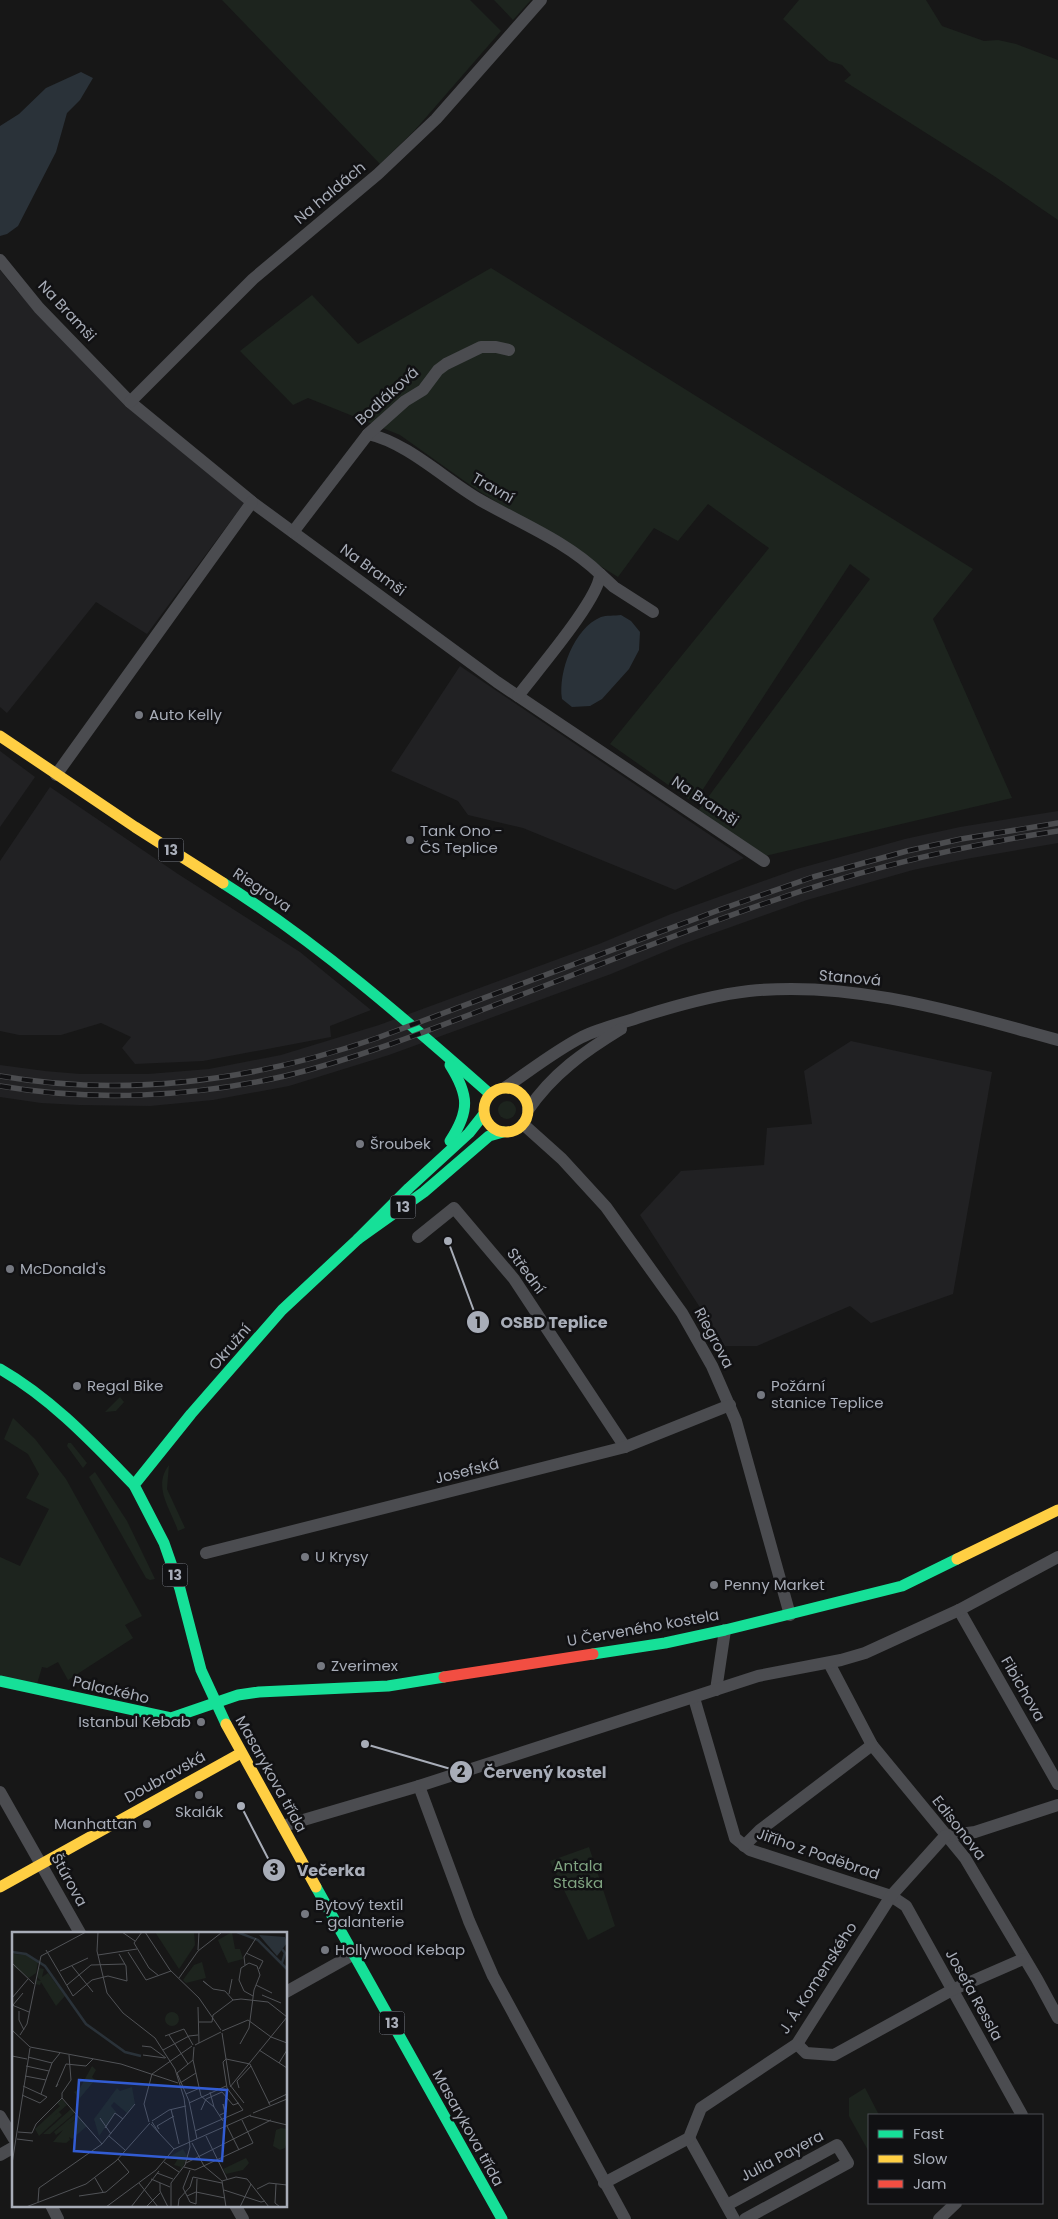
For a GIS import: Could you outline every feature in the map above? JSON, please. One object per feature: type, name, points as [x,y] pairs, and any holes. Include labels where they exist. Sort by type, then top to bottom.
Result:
[{"type":"main road","name":"Riegrova","points":[[0,736],[56,775],[242,895],[313,945],[490,1094]]},
{"type":"main road","name":"13","points":[[409,1188],[450,1140],[463,1121],[466,1112],[463,1088],[440,1050]]},
{"type":"main road","points":[[490,1094],[497,1089],[506,1088],[515,1089],[523,1095],[528,1110],[523,1124]]},
{"type":"main road","name":"13","points":[[484,1114],[485,1104],[490,1094]]},
{"type":"main road","points":[[484,1114],[489,1125],[503,1132]]},
{"type":"main road","name":"Okružní","points":[[134,1485],[192,1414],[282,1310],[469,1133],[484,1114]]},
{"type":"main road","name":"13","points":[[503,1132],[514,1131],[523,1124]]},
{"type":"main road","name":"Okružní","points":[[358,1239],[424,1192],[489,1136],[503,1132]]},
{"type":"main road","name":"Masarykova třída","points":[[0,1369],[23,1383],[68,1418],[134,1485],[164,1543],[180,1589],[201,1670],[215,1703],[241,1753],[502,2219]]},
{"type":"main road","name":"U Červeného kostela","points":[[215,1703],[259,1692],[331,1690],[396,1685],[665,1643],[725,1630],[902,1586],[1058,1510]]},
{"type":"main road","name":"Palackého","points":[[0,1680],[171,1718],[215,1703]]},
{"type":"main road","name":"Doubravská","points":[[0,1887],[241,1753]]},
{"type":"street","name":"Na haldách","points":[[130,402],[254,279],[378,174],[436,119],[541,0]]},
{"type":"street","name":"Na Bramši","points":[[0,260],[39,308],[130,402],[252,502],[518,696],[764,861]]},
{"type":"street","name":"Bodláková","points":[[293,532],[368,434],[405,401],[422,390],[438,370],[446,364],[481,347],[496,347],[510,350]]},
{"type":"street","name":"Travní","points":[[368,434],[391,442],[478,499],[551,538],[600,574],[614,587],[653,612]]},
{"type":"street","points":[[56,775],[252,502]]},
{"type":"street","points":[[518,696],[590,601],[600,583],[600,574]]},
{"type":"street","name":"Stanová","points":[[506,1088],[582,1038],[638,1018],[724,995],[776,990],[831,991],[891,998],[1058,1040]]},
{"type":"street","name":"Stanová","points":[[528,1110],[547,1084],[568,1065],[589,1048],[638,1018]]},
{"type":"street","name":"Riegrova","points":[[523,1124],[562,1159],[606,1207],[682,1313],[712,1366],[730,1405],[757,1491],[790,1615]]},
{"type":"street","name":"Střední","points":[[418,1237],[454,1208],[514,1279],[625,1447]]},
{"type":"street","name":"Josefská","points":[[206,1553],[625,1447],[730,1405]]},
{"type":"street","points":[[282,1826],[419,1786],[774,1672],[829,1663],[871,1651],[959,1610],[1058,1557]]},
{"type":"street","name":"Fibichova","points":[[959,1610],[1058,1784]]},
{"type":"street","points":[[716,1690],[725,1630]]},
{"type":"street","name":"Edisonova","points":[[829,1663],[872,1745],[965,1858],[1058,2018]]},
{"type":"street","name":"Jiřího z Poděbrad","points":[[694,1698],[733,1834],[744,1846],[765,1856],[891,1896]]},
{"type":"street","points":[[744,1846],[760,1830],[872,1745]]},
{"type":"street","points":[[419,1786],[468,1921],[493,1976],[625,2219]]},
{"type":"street","name":"Štúrova","points":[[0,1792],[79,1932]]},
{"type":"street","points":[[945,1836],[975,1832],[1058,1804]]},
{"type":"street","name":"J. Á. Komenského","points":[[689,2138],[702,2108],[797,2044],[891,1896],[945,1836]]},
{"type":"street","name":"Josefa Ressla","points":[[891,1896],[906,1906],[1021,2114]]},
{"type":"street","points":[[288,1991],[354,1954]]},
{"type":"street","points":[[797,2044],[806,2053],[834,2055],[952,1990],[1024,1959]]},
{"type":"street","points":[[0,2116],[12,2137]]},
{"type":"street","points":[[604,2183],[689,2138],[734,2219]]},
{"type":"street","name":"Julia Payera","points":[[726,2205],[837,2145],[848,2163],[745,2219]]},
{"type":"street","points":[[0,2155],[12,2148]]},
{"type":"street","points":[[939,2219],[955,2204]]},
{"type":"street","points":[[52,2206],[58,2219]]},
{"type":"street","points":[[236,2206],[243,2219]]},
{"type":"shaded area","points":[[81,72],[93,78],[80,100],[67,113],[56,152],[18,226],[7,234],[0,236],[0,126],[19,114],[46,88]]},
{"type":"shaded area","points":[[0,270],[16,290],[131,410],[244,503],[147,634],[96,602],[7,713],[0,707]]},
{"type":"shaded area","points":[[621,615],[631,621],[640,632],[639,650],[629,669],[602,699],[590,706],[572,707],[562,699],[561,688],[565,664],[570,652],[583,631],[591,623],[601,617]]},
{"type":"shaded area","points":[[460,666],[744,858],[675,890],[523,828],[468,815],[458,801],[391,771]]},
{"type":"shaded area","points":[[0,751],[35,777],[0,827]]},
{"type":"shaded area","points":[[50,787],[178,874],[300,952],[371,1010],[330,1026],[331,1037],[203,1061],[135,1064],[122,1048],[131,1037],[101,1023],[61,1035],[19,1035],[0,1031],[0,861]]},
{"type":"shaded area","points":[[1058,811],[1058,843],[913,870],[807,900],[683,944],[611,974],[389,1055],[289,1086],[213,1100],[150,1106],[41,1103],[0,1097],[0,1065],[80,1074],[148,1074],[209,1069],[281,1055],[379,1025],[599,944],[671,914],[797,869],[905,839],[960,827]]},
{"type":"shaded area","points":[[851,1041],[992,1072],[953,1294],[871,1323],[850,1306],[757,1346],[725,1346],[640,1215],[681,1171],[764,1165],[767,1128],[812,1124],[804,1071]]},
{"type":"green space","points":[[222,0],[470,0],[501,31],[415,130],[380,164]]},
{"type":"green space","points":[[494,0],[531,0],[513,20]]},
{"type":"green space","points":[[799,0],[926,0],[942,26],[984,41],[998,40],[1016,44],[1058,60],[1058,220],[994,176],[844,81],[851,75],[842,65],[829,61],[783,19]]},
{"type":"green space","points":[[491,268],[973,569],[933,619],[1012,798],[765,856],[697,812],[870,579],[850,564],[694,803],[610,744],[769,548],[708,504],[678,541],[654,528],[618,577],[477,490],[400,435],[308,398],[293,405],[240,351],[312,295],[358,344]]},
{"type":"green space","points":[[507,1101],[513,1104],[516,1110],[513,1116],[507,1119],[501,1116],[498,1110],[501,1104]]},
{"type":"green space","points":[[120,1397],[124,1402],[116,1411],[105,1412]]},
{"type":"green space","points":[[13,1418],[35,1439],[66,1479],[142,1616],[125,1625],[133,1638],[68,1680],[58,1662],[47,1668],[42,1667],[37,1684],[0,1675],[0,1557],[20,1566],[49,1509],[26,1498],[39,1474],[28,1454],[4,1439]]},
{"type":"green space","points":[[68,1443],[71,1443],[87,1463],[83,1468],[67,1446]]},
{"type":"green space","points":[[169,1465],[167,1489],[185,1528],[178,1531],[164,1498],[162,1481]]},
{"type":"green space","points":[[95,1472],[127,1521],[155,1579],[150,1580],[146,1578],[89,1477]]},
{"type":"green space","name":"Antala Staška","points":[[589,1847],[615,1926],[588,1940],[550,1861]]},
{"type":"green space","points":[[865,2088],[878,2114],[868,2114],[868,2150],[849,2116],[849,2098]]},
{"type":"railway","points":[[0,1076],[95,1085],[143,1085],[191,1081],[285,1065],[377,1038],[719,910],[813,877],[907,851],[961,839],[1058,823]]},
{"type":"railway","points":[[0,1086],[71,1094],[143,1095],[215,1089],[285,1076],[340,1061],[394,1043],[667,939],[804,890],[948,851],[1058,831]]},
{"type":"traffic: fast","points":[[223,883],[293,931],[361,983],[490,1094]]},
{"type":"traffic: fast","points":[[450,1065],[461,1085],[465,1103],[461,1121],[450,1141]]},
{"type":"traffic: fast","points":[[484,1114],[469,1133],[409,1188],[358,1239],[424,1192],[489,1136],[503,1132]]},
{"type":"traffic: fast","points":[[226,1724],[201,1670],[180,1589],[164,1543],[134,1485],[191,1414],[282,1310],[358,1239]]},
{"type":"traffic: fast","points":[[0,1369],[37,1394],[71,1422],[134,1485]]},
{"type":"traffic: fast","points":[[593,1654],[665,1643],[725,1630],[902,1586],[957,1559]]},
{"type":"traffic: fast","points":[[0,1681],[171,1718],[238,1695],[259,1692],[388,1686],[444,1677]]},
{"type":"traffic: fast","points":[[316,1887],[502,2219]]},
{"type":"traffic: slow","points":[[0,736],[135,827],[223,883]]},
{"type":"traffic: slow","points":[[510,1088],[522,1094],[527,1101],[528,1110],[527,1119],[522,1126],[515,1131],[502,1132],[490,1126],[485,1119],[484,1106],[490,1094],[497,1089],[510,1088]]},
{"type":"traffic: slow","points":[[957,1559],[1058,1510]]},
{"type":"traffic: slow","points":[[226,1724],[316,1887]]},
{"type":"traffic: slow","points":[[0,1887],[241,1753]]},
{"type":"traffic: jam","points":[[444,1677],[593,1654]]},
{"type":"place","name":"Auto Kelly","points":[[139,715]]},
{"type":"place","name":"Tank Ono - ČS Teplice","points":[[410,840]]},
{"type":"place","name":"Šroubek","points":[[360,1144]]},
{"type":"place","name":"OSBD Teplice","points":[[448,1241]]},
{"type":"place","name":"McDonald's","points":[[10,1269]]},
{"type":"place","name":"Regal Bike","points":[[77,1386]]},
{"type":"place","name":"Požární stanice Teplice","points":[[761,1395]]},
{"type":"place","name":"U Krysy","points":[[305,1557]]},
{"type":"place","name":"Penny Market","points":[[714,1585]]},
{"type":"place","name":"Zverimex","points":[[321,1666]]},
{"type":"place","name":"Istanbul Kebab","points":[[201,1722]]},
{"type":"place","name":"Červený kostel","points":[[365,1744]]},
{"type":"place","name":"Skalák","points":[[199,1795]]},
{"type":"place","name":"Večerka","points":[[241,1806]]},
{"type":"place","name":"Manhattan","points":[[147,1824]]},
{"type":"place","name":"Bytový textil - galanterie","points":[[305,1914]]},
{"type":"place","name":"Hollywood Kebap","points":[[325,1950]]}]
